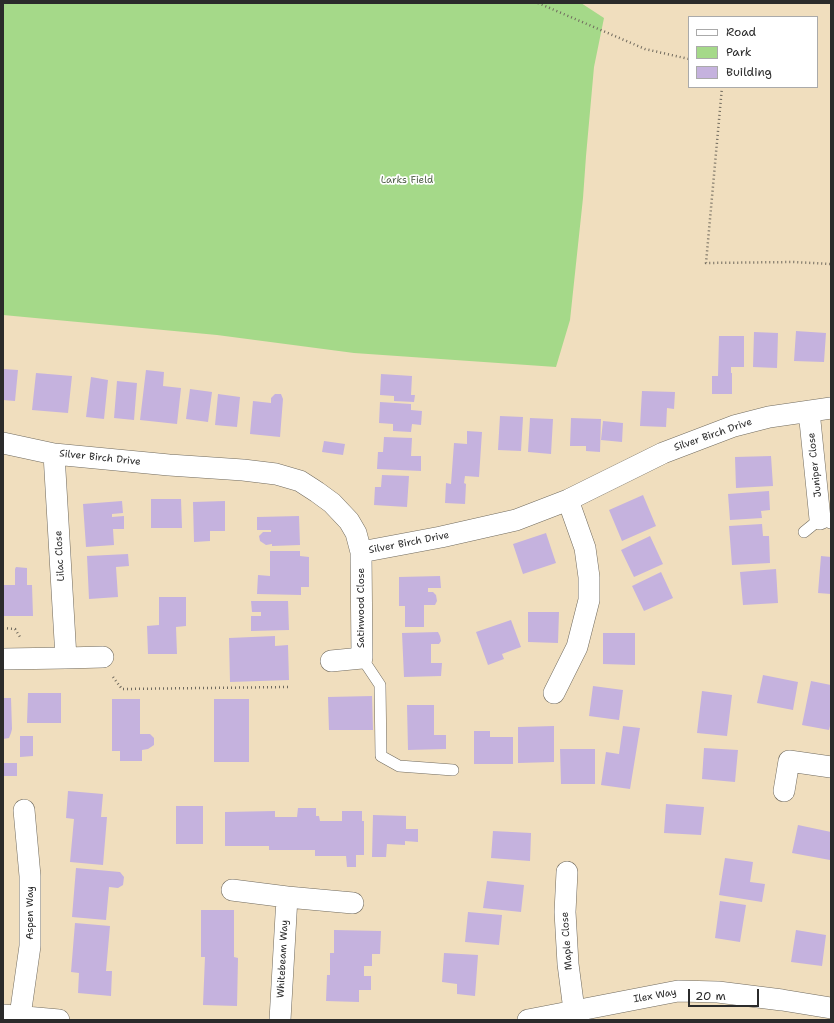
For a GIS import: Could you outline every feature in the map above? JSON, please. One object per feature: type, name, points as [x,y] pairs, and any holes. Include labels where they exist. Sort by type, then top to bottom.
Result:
[{"type":"street","name":"Silver Birch Drive","points":[[3,442],[54,454],[169,465],[243,470],[276,474],[300,481],[332,503],[349,521],[356,534],[361,552],[441,537],[516,520],[568,500],[663,453],[734,426],[769,417],[831,408]]},
{"type":"street","name":"Juniper Close","points":[[809,411],[826,521]]},
{"type":"street","name":"Lilac Close","points":[[54,454],[66,658]]},
{"type":"street","points":[[554,693],[577,647],[589,600],[586,548],[568,500]]},
{"type":"street","name":"Satinwood Close","points":[[331,661],[362,658],[361,552]]},
{"type":"street","points":[[3,659],[103,657]]},
{"type":"street","points":[[784,791],[789,761],[831,767]]},
{"type":"street","name":"Aspen Way","points":[[11,1016],[30,946],[30,876],[24,810]]},
{"type":"street","name":"Maple Close","points":[[567,872],[565,912],[568,964],[574,1010]]},
{"type":"street","points":[[232,890],[353,903]]},
{"type":"street","name":"Whitebeam Way","points":[[280,1020],[287,897]]},
{"type":"street","name":"Ilex Way","points":[[528,1020],[678,991],[718,992],[831,1008]]},
{"type":"street","points":[[11,1016],[59,1020]]},
{"type":"lane","points":[[804,532],[826,521]]},
{"type":"lane","points":[[362,658],[380,685],[381,756],[399,766],[452,770]]},
{"type":"path","points":[[538,3],[645,49],[688,59]]},
{"type":"path","points":[[722,88],[706,263],[794,262],[831,264]]},
{"type":"path","points":[[103,657],[106,668],[122,689],[288,687]]},
{"type":"green space","name":"Larks Field","points":[[3,3],[581,3],[604,18],[594,67],[583,198],[570,320],[556,367],[354,353],[217,335],[3,315]]},
{"type":"building","points":[[796,331],[826,333],[824,362],[794,361]]},
{"type":"building","points":[[754,332],[778,333],[777,368],[753,367]]},
{"type":"building","points":[[719,336],[744,336],[744,367],[731,367],[732,394],[712,394],[712,376],[718,376]]},
{"type":"building","points":[[3,369],[18,370],[15,401],[3,400]]},
{"type":"building","points":[[146,370],[164,372],[163,386],[181,388],[177,424],[140,420]]},
{"type":"building","points":[[36,373],[72,376],[68,413],[32,410]]},
{"type":"building","points":[[381,374],[412,376],[411,395],[415,395],[414,402],[394,401],[394,396],[380,395]]},
{"type":"building","points":[[91,377],[108,380],[104,419],[86,417]]},
{"type":"building","points":[[117,381],[137,383],[134,420],[114,418]]},
{"type":"building","points":[[190,389],[212,392],[208,422],[186,419]]},
{"type":"building","points":[[642,391],[675,392],[674,409],[667,408],[666,427],[640,426]]},
{"type":"building","points":[[218,394],[240,397],[237,427],[215,425]]},
{"type":"building","points":[[275,394],[281,394],[283,399],[280,437],[250,434],[253,401],[271,403],[271,398]]},
{"type":"building","points":[[380,402],[411,404],[411,410],[422,411],[421,425],[412,424],[411,432],[393,431],[393,424],[379,423]]},
{"type":"building","points":[[500,416],[523,417],[521,451],[498,450]]},
{"type":"building","points":[[530,418],[553,419],[551,454],[528,452]]},
{"type":"building","points":[[571,418],[601,419],[600,452],[586,451],[586,446],[570,446]]},
{"type":"building","points":[[603,421],[623,423],[622,442],[601,440]]},
{"type":"building","points":[[467,431],[482,432],[479,477],[465,476],[465,504],[445,503],[446,483],[451,484],[454,443],[467,444]]},
{"type":"building","points":[[384,437],[412,438],[411,456],[421,456],[421,471],[377,469],[378,452],[383,452]]},
{"type":"building","points":[[324,441],[345,444],[343,455],[322,452]]},
{"type":"building","points":[[771,456],[773,486],[736,488],[735,457]]},
{"type":"building","points":[[382,475],[409,476],[407,507],[374,505],[375,487],[381,487]]},
{"type":"building","points":[[769,491],[770,510],[761,511],[762,518],[730,520],[728,494]]},
{"type":"building","points":[[643,495],[656,526],[622,541],[609,510]]},
{"type":"building","points":[[151,499],[181,499],[182,528],[151,528]]},
{"type":"building","points":[[122,501],[123,513],[112,514],[112,517],[124,516],[124,529],[113,529],[114,545],[86,547],[83,504]]},
{"type":"building","points":[[225,501],[225,531],[210,531],[210,541],[194,542],[193,502]]},
{"type":"building","points":[[299,516],[300,545],[272,546],[272,544],[266,545],[260,541],[259,536],[263,532],[271,532],[271,530],[257,530],[257,517]]},
{"type":"building","points":[[762,524],[763,536],[769,536],[770,563],[732,565],[729,526]]},
{"type":"building","points":[[546,533],[556,563],[523,574],[513,544]]},
{"type":"building","points":[[650,536],[663,564],[634,577],[621,550]]},
{"type":"building","points":[[270,551],[300,551],[300,556],[309,557],[309,587],[301,587],[301,595],[257,594],[258,575],[270,576]]},
{"type":"building","points":[[128,554],[129,566],[116,567],[118,597],[89,599],[87,556]]},
{"type":"building","points":[[821,556],[831,557],[831,594],[818,593]]},
{"type":"building","points":[[16,567],[27,568],[27,585],[32,585],[33,616],[3,616],[3,585],[15,585]]},
{"type":"building","points":[[776,569],[778,603],[743,605],[740,572]]},
{"type":"building","points":[[661,572],[673,598],[644,611],[632,586]]},
{"type":"building","points":[[440,576],[441,588],[428,588],[428,592],[433,592],[436,595],[437,601],[435,605],[424,605],[424,627],[405,627],[405,606],[399,606],[399,577]]},
{"type":"building","points":[[159,597],[186,597],[186,626],[176,627],[177,654],[148,654],[147,626],[159,625]]},
{"type":"building","points":[[251,601],[288,601],[289,630],[251,631],[251,616],[261,616],[261,612],[252,612]]},
{"type":"building","points":[[528,612],[559,612],[558,643],[528,642]]},
{"type":"building","points":[[511,620],[521,647],[502,654],[504,659],[488,665],[476,632]]},
{"type":"building","points":[[438,632],[441,641],[439,644],[431,644],[431,663],[442,663],[441,676],[404,677],[402,633]]},
{"type":"building","points":[[603,633],[635,633],[635,665],[603,664]]},
{"type":"building","points":[[275,636],[275,646],[288,645],[289,680],[230,682],[229,638]]},
{"type":"building","points":[[763,675],[798,682],[793,710],[757,703]]},
{"type":"building","points":[[811,681],[831,685],[831,722],[829,730],[802,725]]},
{"type":"building","points":[[593,686],[623,690],[619,720],[589,716]]},
{"type":"building","points":[[702,691],[732,695],[727,736],[697,733]]},
{"type":"building","points":[[28,693],[61,693],[61,723],[27,723]]},
{"type":"building","points":[[372,696],[373,730],[329,730],[328,697]]},
{"type":"building","points":[[3,698],[11,698],[12,729],[9,738],[3,739]]},
{"type":"building","points":[[112,699],[140,699],[140,734],[150,734],[154,738],[154,745],[148,749],[142,750],[142,761],[120,761],[120,751],[112,751]]},
{"type":"building","points":[[214,699],[249,699],[249,762],[214,762]]},
{"type":"building","points":[[407,705],[434,705],[434,735],[446,735],[446,749],[408,750]]},
{"type":"building","points":[[554,726],[554,762],[518,763],[518,727]]},
{"type":"building","points":[[623,726],[640,728],[630,789],[601,785],[606,752],[619,754]]},
{"type":"building","points":[[474,731],[490,731],[490,737],[513,737],[513,764],[474,764]]},
{"type":"building","points":[[20,736],[33,736],[33,756],[20,757]]},
{"type":"building","points":[[704,748],[738,750],[735,782],[702,779]]},
{"type":"building","points":[[560,749],[595,749],[595,784],[561,784]]},
{"type":"building","points":[[3,763],[17,763],[17,776],[3,776]]},
{"type":"building","points":[[68,791],[103,794],[101,817],[107,817],[103,865],[70,862],[74,819],[66,818]]},
{"type":"building","points":[[666,804],[704,807],[701,835],[664,833]]},
{"type":"building","points":[[176,806],[203,806],[203,844],[176,844]]},
{"type":"building","points":[[298,808],[316,808],[316,816],[319,816],[320,821],[342,821],[342,811],[362,811],[362,821],[364,821],[364,855],[356,855],[356,867],[347,867],[346,856],[315,856],[315,850],[269,850],[269,846],[225,846],[225,812],[275,811],[275,817],[297,817]]},
{"type":"building","points":[[373,815],[406,816],[406,829],[418,829],[418,842],[405,841],[405,845],[387,844],[386,857],[372,857]]},
{"type":"building","points":[[798,825],[831,832],[830,860],[792,853]]},
{"type":"building","points":[[493,831],[531,833],[530,861],[491,858]]},
{"type":"building","points":[[725,858],[753,862],[750,882],[765,884],[762,902],[719,895]]},
{"type":"building","points":[[76,868],[120,872],[124,877],[123,885],[118,888],[109,887],[106,920],[72,917]]},
{"type":"building","points":[[487,881],[524,885],[521,912],[483,908]]},
{"type":"building","points":[[720,901],[746,905],[740,942],[715,938]]},
{"type":"building","points":[[201,910],[234,910],[234,957],[238,958],[237,1006],[203,1005],[205,957],[201,957]]},
{"type":"building","points":[[468,912],[502,915],[499,945],[465,942]]},
{"type":"building","points":[[75,923],[110,926],[106,971],[112,971],[111,996],[78,993],[79,973],[71,972]]},
{"type":"building","points":[[334,930],[381,931],[380,954],[372,954],[372,966],[364,966],[364,976],[371,976],[371,990],[359,990],[359,1002],[326,1001],[327,975],[330,975],[330,953],[334,953]]},
{"type":"building","points":[[796,930],[826,935],[822,966],[791,962]]},
{"type":"building","points":[[444,953],[478,955],[475,996],[457,994],[457,984],[442,982]]}]
